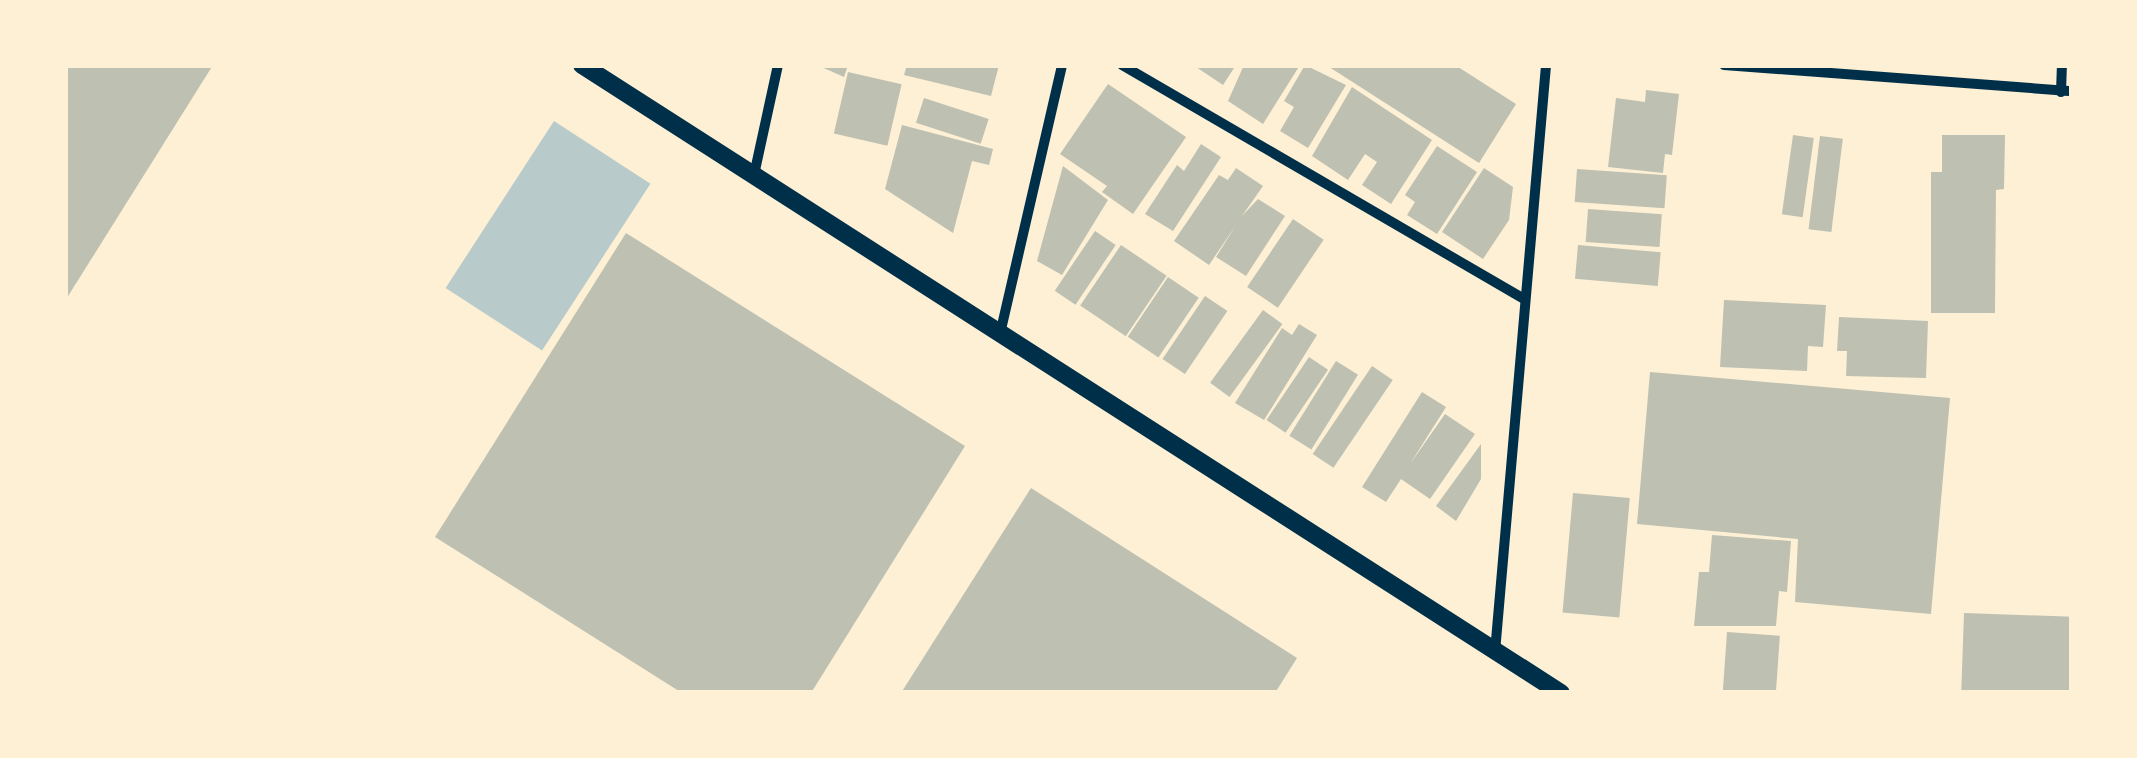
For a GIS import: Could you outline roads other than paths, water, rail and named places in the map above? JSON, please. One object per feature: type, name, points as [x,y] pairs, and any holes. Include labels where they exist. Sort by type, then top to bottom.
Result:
[{"type":"street","points":[[582,65],[1561,693]]},
{"type":"street","points":[[754,175],[778,65]]},
{"type":"street","points":[[1000,334],[1062,65]]},
{"type":"street","points":[[1122,65],[1524,299]]},
{"type":"street","points":[[1495,652],[1546,65]]},
{"type":"street","points":[[1724,65],[2066,92],[2062,65]]}]
